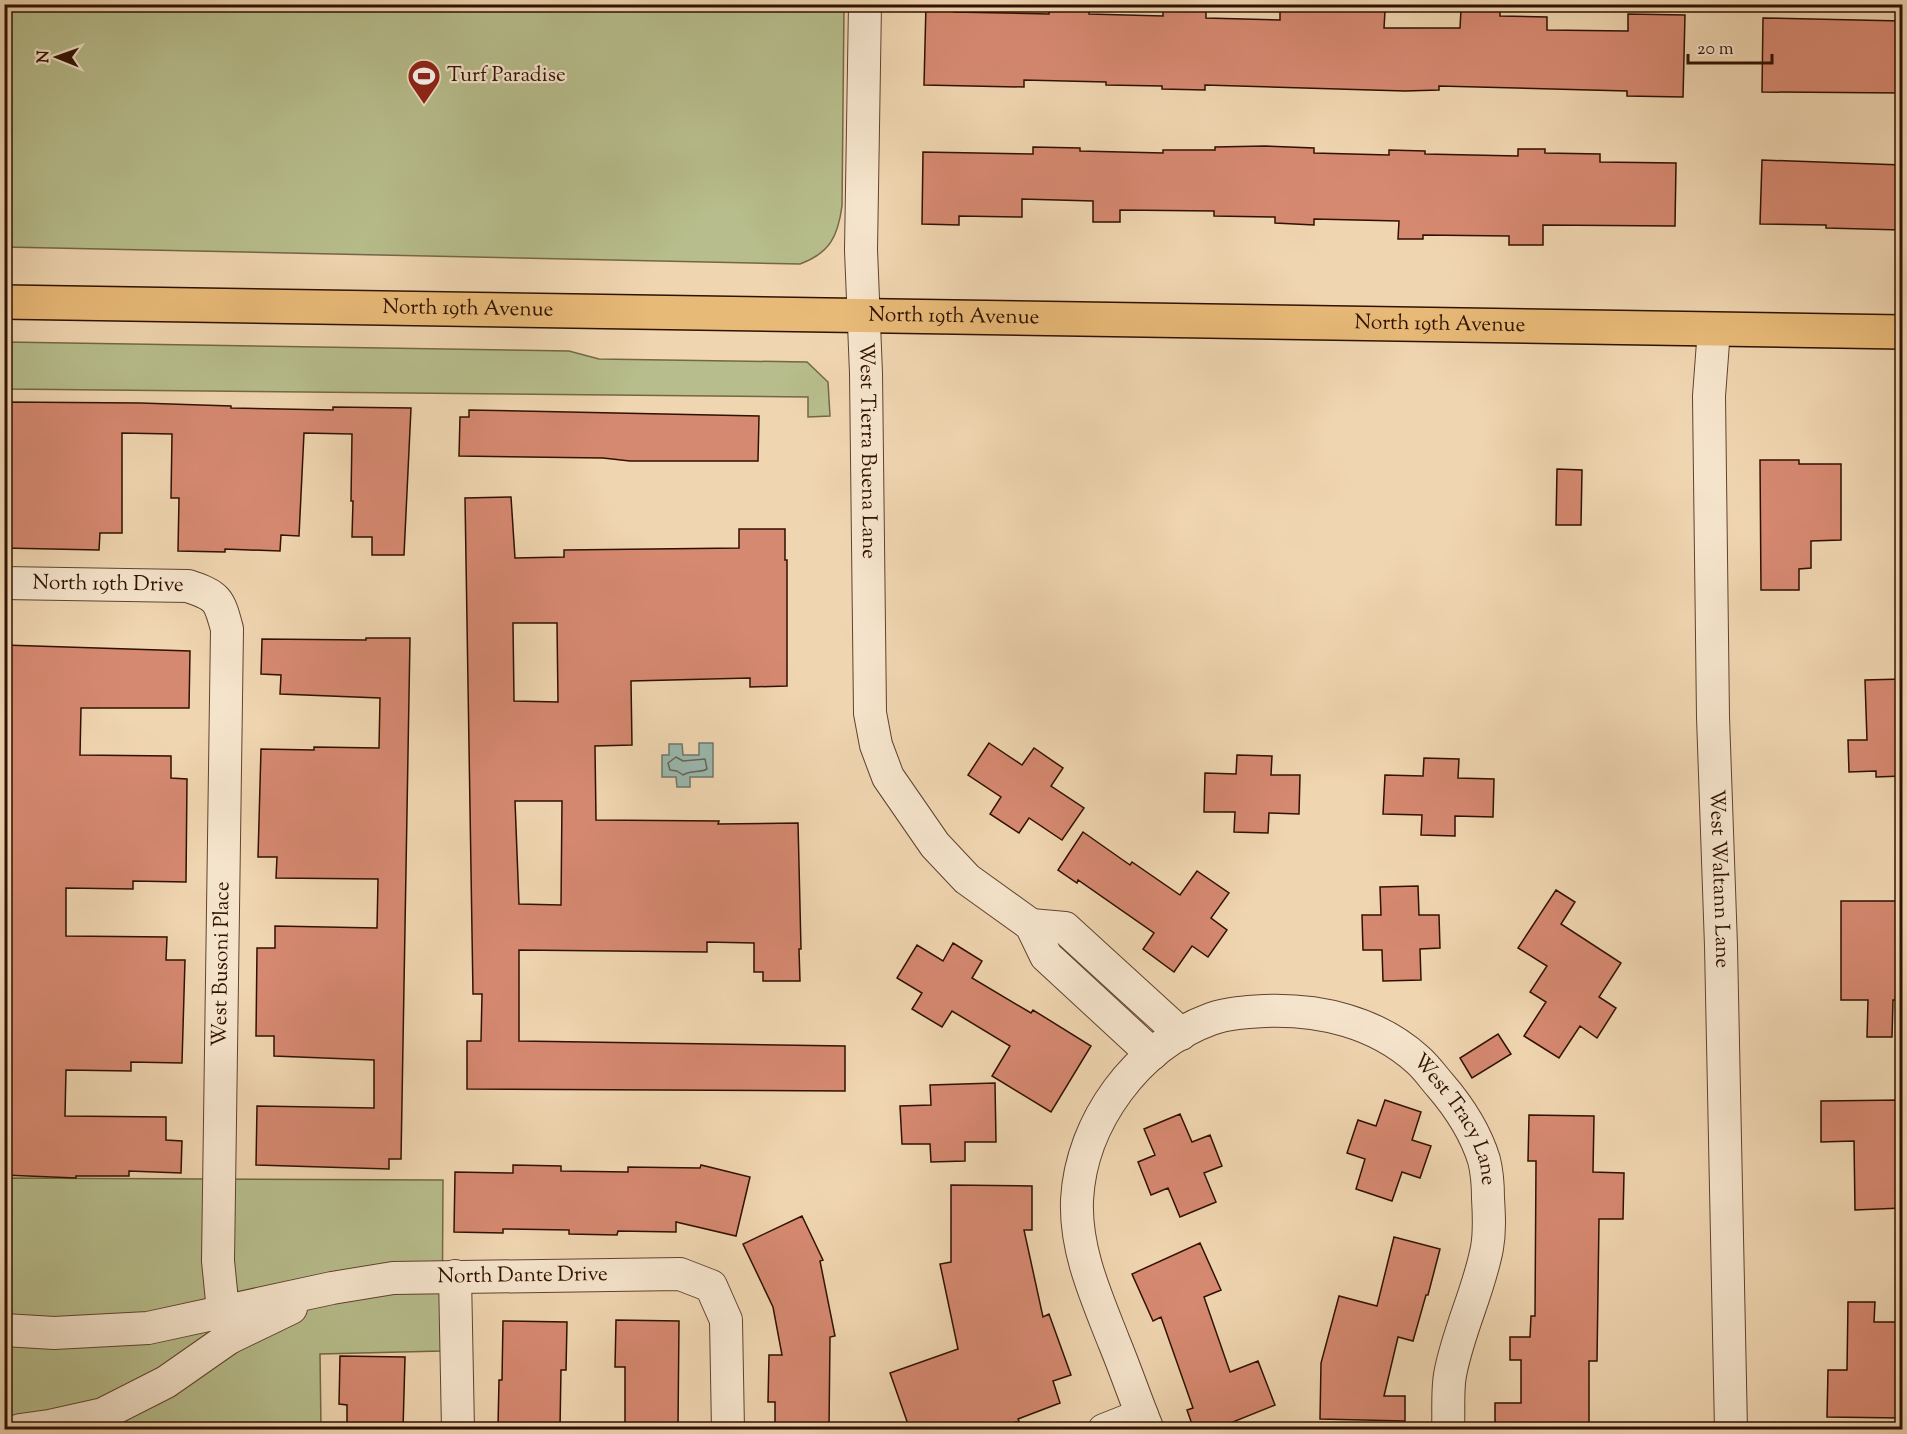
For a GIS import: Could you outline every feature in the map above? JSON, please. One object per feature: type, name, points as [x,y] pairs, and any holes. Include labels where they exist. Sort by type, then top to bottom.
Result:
[{"type":"main road","name":"North 19th Avenue","points":[[4,302],[1902,332]]},
{"type":"street","name":"West Tierra Buena Lane","points":[[865,4],[861,250],[870,713],[876,745],[888,777],[935,845],[967,879],[1031,925]]},
{"type":"street","name":"West Waltann Lane","points":[[1714,329],[1709,396],[1713,694],[1731,1430]]},
{"type":"street","name":"North 19th Drive","points":[[4,583],[188,586],[210,594]]},
{"type":"street","name":"West Busoni Place","points":[[210,594],[221,607],[227,629],[218,1261],[226,1324]]},
{"type":"street","points":[[1031,925],[1065,928],[1181,1034]]},
{"type":"street","points":[[1031,925],[1046,956],[1152,1054]]},
{"type":"street","name":"West Tracy Lane","points":[[1145,1422],[1089,1278],[1080,1241],[1077,1200],[1081,1168],[1098,1120],[1121,1084],[1152,1054],[1181,1034],[1210,1019],[1240,1012],[1288,1011],[1335,1016],[1384,1035],[1419,1060],[1463,1112],[1484,1160],[1490,1222],[1487,1248],[1461,1328],[1449,1377],[1448,1430]]},
{"type":"street","name":"North Dante Drive","points":[[4,1330],[54,1333],[226,1324],[332,1288],[393,1278],[680,1274],[711,1286],[726,1320],[728,1430]]},
{"type":"street","points":[[455,1276],[458,1430]]},
{"type":"street","name":"North Dante Drive","points":[[20,1430],[102,1414],[166,1382],[226,1324]]},
{"type":"street","points":[[1104,1430],[1145,1422]]},
{"type":"green space","name":"Turf Paradise","points":[[5,4],[844,5],[842,206],[838,226],[831,242],[819,255],[800,264],[5,247]]},
{"type":"green space","points":[[5,342],[569,351],[599,359],[807,362],[828,382],[830,416],[808,417],[808,397],[5,389]]},
{"type":"green space","points":[[5,1178],[443,1180],[442,1351],[320,1354],[321,1429],[5,1430]]},
{"type":"water","points":[[699,743],[713,743],[713,777],[690,777],[690,787],[677,787],[676,777],[662,777],[662,755],[669,755],[669,744],[682,744],[683,755],[699,755]]},
{"type":"building","points":[[926,4],[954,4],[954,12],[1049,14],[1049,5],[1090,5],[1089,14],[1163,16],[1163,7],[1206,8],[1206,18],[1280,20],[1280,10],[1385,11],[1384,28],[1460,28],[1461,10],[1500,11],[1500,16],[1547,17],[1547,30],[1628,31],[1628,14],[1685,15],[1683,97],[1627,96],[1627,91],[1439,86],[1439,90],[1405,91],[1205,85],[1205,90],[1162,89],[1162,86],[1106,85],[1106,82],[1024,80],[1024,87],[924,85]]},
{"type":"building","points":[[1763,18],[1902,21],[1902,93],[1762,92]]},
{"type":"building","points":[[1033,147],[1080,148],[1080,151],[1163,153],[1163,150],[1215,150],[1215,147],[1314,148],[1314,153],[1389,155],[1389,150],[1425,151],[1425,154],[1518,156],[1518,149],[1545,149],[1545,153],[1600,154],[1600,162],[1676,163],[1675,226],[1543,225],[1543,245],[1509,245],[1509,236],[1423,235],[1423,239],[1398,239],[1399,221],[1314,219],[1314,225],[1275,223],[1275,217],[1214,216],[1214,211],[1120,210],[1120,222],[1093,222],[1093,201],[1022,199],[1022,217],[959,216],[959,225],[922,224],[923,152],[1033,154]]},
{"type":"building","points":[[1762,160],[1902,165],[1902,230],[1760,224]]},
{"type":"building","points":[[4,402],[140,403],[333,410],[333,407],[411,408],[404,555],[372,555],[372,537],[352,537],[352,434],[304,433],[299,536],[281,535],[280,551],[225,549],[225,552],[178,551],[179,498],[171,498],[172,434],[122,433],[122,533],[100,533],[99,550],[4,548]]},
{"type":"building","points":[[469,410],[759,416],[758,461],[630,461],[603,458],[459,456],[460,417],[469,417]]},
{"type":"building","points":[[1760,460],[1799,460],[1799,464],[1841,464],[1841,540],[1811,541],[1811,568],[1799,569],[1799,590],[1761,590]]},
{"type":"building","points":[[1557,469],[1582,470],[1581,525],[1556,525]]},
{"type":"building","points":[[511,497],[515,558],[564,557],[564,550],[739,548],[739,529],[785,529],[787,686],[750,687],[750,678],[631,681],[632,745],[595,746],[596,820],[719,821],[718,824],[798,823],[800,981],[763,981],[763,972],[754,972],[754,943],[707,942],[707,952],[519,950],[519,1041],[845,1046],[845,1091],[467,1089],[467,1041],[481,1041],[482,994],[473,994],[465,498]],"holes":[[[513,623],[557,623],[558,702],[514,701]],[[515,801],[562,801],[561,905],[519,904]]]},
{"type":"building","points":[[366,638],[410,638],[401,1159],[389,1159],[389,1169],[256,1165],[257,1106],[374,1108],[374,1060],[274,1056],[274,1036],[256,1036],[257,948],[275,948],[275,926],[377,928],[378,879],[276,878],[277,857],[258,857],[261,749],[379,748],[380,698],[280,694],[281,675],[261,674],[262,639],[366,640]]},
{"type":"building","points":[[4,645],[190,651],[189,708],[81,708],[80,755],[171,756],[171,778],[187,779],[186,882],[133,881],[133,889],[66,888],[66,936],[167,937],[166,960],[185,960],[182,1063],[131,1062],[131,1071],[66,1070],[65,1116],[166,1117],[166,1140],[182,1141],[181,1173],[129,1171],[129,1176],[76,1176],[76,1178],[4,1175],[6,702],[4,702]]},
{"type":"building","points":[[1902,679],[1902,776],[1876,777],[1876,771],[1849,772],[1848,740],[1867,740],[1865,680]]},
{"type":"building","points":[[989,743],[1022,765],[1034,748],[1063,768],[1051,786],[1084,808],[1062,840],[1029,818],[1019,833],[990,814],[1001,797],[968,775]]},
{"type":"building","points":[[1237,755],[1272,756],[1271,775],[1300,775],[1299,814],[1269,813],[1268,833],[1234,832],[1235,812],[1204,812],[1205,773],[1236,774]]},
{"type":"building","points":[[1424,758],[1459,759],[1458,778],[1494,779],[1493,817],[1455,816],[1455,836],[1421,835],[1422,815],[1383,814],[1385,775],[1423,776]]},
{"type":"building","points":[[1083,832],[1130,865],[1132,862],[1180,895],[1197,871],[1229,893],[1211,918],[1227,930],[1208,957],[1192,946],[1174,972],[1143,949],[1154,933],[1078,880],[1077,883],[1058,870]]},
{"type":"building","points":[[1418,886],[1419,915],[1439,915],[1440,948],[1420,949],[1421,980],[1383,981],[1382,950],[1363,950],[1362,915],[1381,915],[1380,887]]},
{"type":"building","points":[[1556,890],[1575,902],[1561,924],[1621,963],[1599,997],[1616,1008],[1597,1038],[1580,1026],[1559,1058],[1524,1036],[1546,1002],[1530,992],[1547,966],[1518,948]]},
{"type":"building","points":[[1841,901],[1902,901],[1902,1000],[1893,1000],[1892,1037],[1867,1037],[1868,1000],[1841,1000]]},
{"type":"building","points":[[953,943],[982,961],[972,978],[1031,1013],[1033,1010],[1091,1046],[1051,1112],[992,1076],[1010,1046],[952,1011],[942,1027],[912,1009],[922,993],[897,978],[917,945],[943,961]]},
{"type":"building","points":[[1498,1034],[1511,1054],[1472,1078],[1460,1058]]},
{"type":"building","points":[[995,1083],[996,1142],[965,1142],[965,1161],[931,1162],[930,1144],[902,1144],[900,1106],[931,1105],[930,1085]]},
{"type":"building","points":[[1385,1100],[1421,1112],[1412,1140],[1431,1146],[1420,1178],[1402,1172],[1392,1201],[1356,1189],[1365,1159],[1347,1153],[1358,1120],[1376,1126]]},
{"type":"building","points":[[1902,1100],[1902,1208],[1855,1210],[1854,1141],[1821,1142],[1821,1101]]},
{"type":"building","points":[[1180,1114],[1192,1142],[1210,1135],[1222,1166],[1204,1173],[1216,1202],[1180,1217],[1168,1188],[1151,1195],[1138,1162],[1155,1155],[1144,1129]]},
{"type":"building","points":[[1529,1115],[1594,1116],[1593,1172],[1624,1173],[1623,1219],[1599,1219],[1597,1361],[1589,1361],[1589,1430],[1495,1430],[1495,1403],[1521,1403],[1521,1360],[1510,1360],[1510,1337],[1530,1337],[1531,1316],[1535,1316],[1536,1161],[1528,1161]]},
{"type":"building","points":[[513,1165],[561,1166],[561,1171],[628,1172],[628,1167],[700,1168],[701,1165],[750,1177],[736,1236],[676,1222],[676,1232],[618,1231],[617,1235],[569,1234],[569,1230],[503,1229],[503,1233],[454,1232],[455,1172],[513,1173]]},
{"type":"building","points":[[951,1185],[1032,1186],[1032,1230],[1024,1230],[1043,1317],[1049,1314],[1071,1375],[1053,1381],[1060,1403],[1018,1419],[1019,1421],[991,1430],[910,1430],[890,1373],[958,1349],[940,1264],[951,1262]]},
{"type":"building","points":[[802,1216],[823,1260],[820,1261],[835,1336],[830,1337],[829,1430],[775,1430],[775,1402],[768,1402],[769,1355],[782,1355],[773,1307],[743,1244]]},
{"type":"building","points":[[1394,1237],[1440,1249],[1413,1341],[1398,1337],[1384,1396],[1405,1396],[1405,1421],[1320,1419],[1321,1363],[1339,1296],[1377,1306]]},
{"type":"building","points":[[1200,1243],[1221,1290],[1204,1297],[1230,1372],[1258,1361],[1275,1405],[1213,1430],[1194,1430],[1187,1410],[1193,1408],[1161,1317],[1153,1321],[1132,1274]]},
{"type":"building","points":[[1848,1302],[1875,1302],[1874,1322],[1902,1322],[1901,1418],[1827,1417],[1828,1370],[1847,1370]]},
{"type":"building","points":[[616,1320],[679,1321],[678,1426],[625,1425],[625,1367],[615,1367]]},
{"type":"building","points":[[503,1321],[567,1322],[566,1370],[561,1370],[560,1428],[498,1427]]},
{"type":"building","points":[[340,1356],[405,1357],[403,1430],[347,1430],[347,1405],[339,1404]]},
{"type":"place","name":"Turf Paradise","points":[[424,105]]}]
